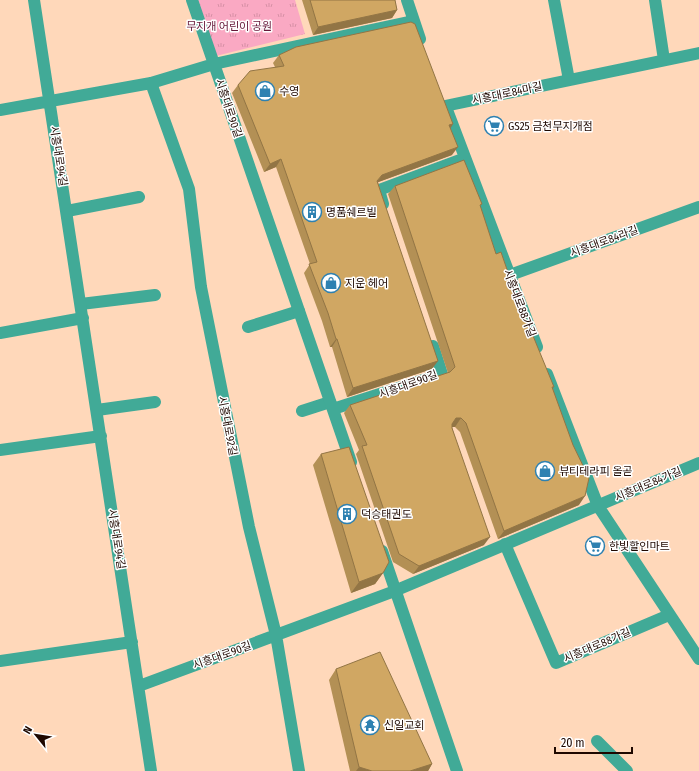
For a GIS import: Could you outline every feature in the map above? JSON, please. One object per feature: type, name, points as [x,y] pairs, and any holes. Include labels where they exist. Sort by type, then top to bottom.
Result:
[{"type":"street","name":"시흥대로94길","points":[[34,0],[51,101],[151,771]]},
{"type":"street","name":"시흥대로90길","points":[[192,0],[354,470]]},
{"type":"street","points":[[407,0],[424,49]]},
{"type":"street","points":[[554,0],[569,80]]},
{"type":"street","points":[[655,0],[664,60]]},
{"type":"street","name":"시흥대로90길","points":[[51,101],[151,83],[214,64],[413,20]]},
{"type":"street","name":"시흥대로84마길","points":[[445,106],[699,53]]},
{"type":"street","name":"시흥대로92길","points":[[151,83],[189,189],[201,287],[249,528],[276,635],[299,771]]},
{"type":"street","name":"시흥대로88가길","points":[[440,92],[598,506],[699,659]]},
{"type":"street","points":[[0,110],[51,101]]},
{"type":"street","points":[[386,212],[379,190],[465,158]]},
{"type":"street","points":[[67,211],[139,197]]},
{"type":"street","name":"시흥대로84라길","points":[[510,275],[699,207]]},
{"type":"street","points":[[81,304],[155,295]]},
{"type":"street","points":[[248,327],[299,311]]},
{"type":"street","points":[[0,333],[83,318]]},
{"type":"street","name":"시흥대로90길","points":[[302,411],[332,406],[442,374],[430,337]]},
{"type":"street","points":[[97,410],[155,402]]},
{"type":"street","points":[[0,450],[101,436]]},
{"type":"street","name":"시흥대로84가길","points":[[598,506],[699,463]]},
{"type":"street","name":"시흥대로90길","points":[[138,686],[395,590],[598,506]]},
{"type":"street","points":[[488,535],[493,549]]},
{"type":"street","points":[[377,538],[457,771]]},
{"type":"street","name":"시흥대로88가길","points":[[505,544],[556,663],[669,615]]},
{"type":"street","points":[[0,661],[132,642]]},
{"type":"street","points":[[597,741],[627,771]]},
{"type":"green space","name":"무지개 어린이 공원","points":[[194,0],[295,0],[305,34],[212,57]]},
{"type":"building","points":[[310,0],[395,0],[397,10],[318,27]]},
{"type":"building","points":[[411,22],[415,24],[453,124],[449,125],[458,147],[382,175],[377,181],[438,361],[353,388],[328,313],[309,264],[317,262],[281,159],[270,164],[238,85],[250,71],[284,66],[279,55],[296,47]]},
{"type":"building","points":[[464,160],[482,204],[480,205],[496,254],[501,252],[513,287],[554,387],[552,387],[573,445],[589,478],[585,496],[504,531],[466,423],[461,418],[456,418],[452,424],[452,428],[490,537],[419,566],[399,554],[362,446],[367,445],[350,405],[450,372],[455,367],[395,186]]},
{"type":"building","name":"덕승태권도","points":[[349,447],[389,562],[383,573],[359,582],[321,454]]},
{"type":"building","name":"신일교회","points":[[380,652],[432,764],[410,771],[372,771],[359,767],[336,669]]},
{"type":"place","name":"수영","points":[[265,91]]},
{"type":"place","name":"GS25 금천무지개점","points":[[494,126]]},
{"type":"place","name":"명품쉐르빌","points":[[312,212]]},
{"type":"place","name":"지운 헤어","points":[[331,283]]},
{"type":"place","name":"뷰티테라피 올곧","points":[[545,471]]},
{"type":"place","name":"덕승태권도","points":[[347,514]]},
{"type":"place","name":"한빛할인마트","points":[[595,546]]},
{"type":"place","name":"신일교회","points":[[370,725]]}]
